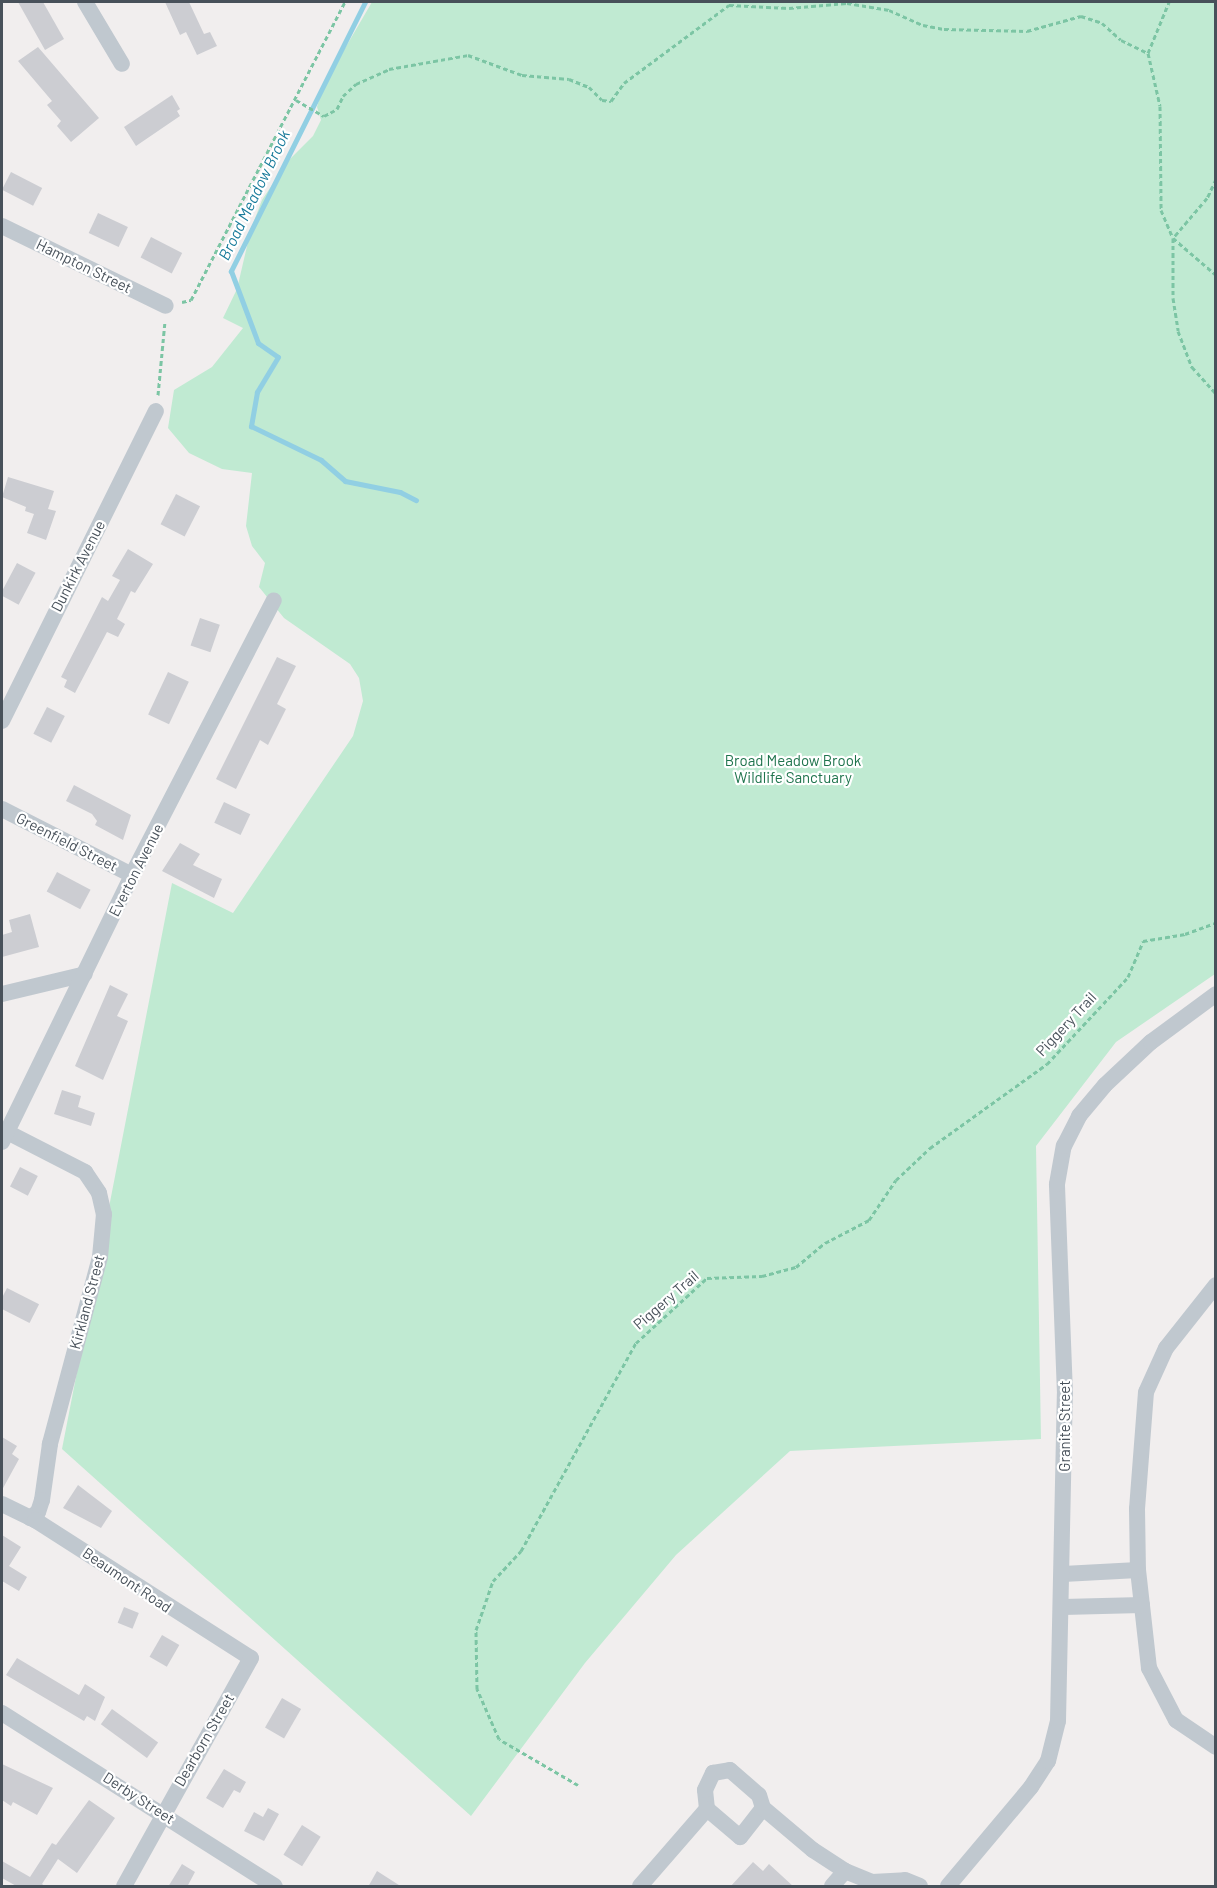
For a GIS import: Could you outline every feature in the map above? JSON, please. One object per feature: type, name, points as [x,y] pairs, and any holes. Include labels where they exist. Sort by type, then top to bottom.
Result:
[{"type":"street","points":[[85,2],[122,64]]},
{"type":"street","name":"Hampton Street","points":[[2,226],[166,306]]},
{"type":"street","name":"Dunkirk Avenue","points":[[2,721],[156,411]]},
{"type":"street","name":"Everton Avenue","points":[[4,1137],[132,875],[274,600]]},
{"type":"street","name":"Greenfield Street","points":[[2,809],[132,875]]},
{"type":"street","points":[[2,994],[85,974]]},
{"type":"street","name":"Granite Street","points":[[948,1887],[1024,1796],[1048,1761],[1058,1721],[1063,1606],[1065,1394],[1057,1184],[1064,1146],[1079,1116],[1105,1085],[1151,1042],[1215,994]]},
{"type":"street","name":"Kirkland Street","points":[[4,1137],[85,1172],[99,1193],[104,1214],[100,1257],[61,1395],[42,1500],[38,1512],[30,1518]]},
{"type":"street","points":[[1215,1286],[1166,1348],[1146,1392],[1139,1442],[1138,1570],[1149,1668],[1160,1694],[1176,1720],[1215,1748]]},
{"type":"street","name":"Beaumont Road","points":[[2,1504],[30,1518],[251,1658]]},
{"type":"street","points":[[1063,1574],[1138,1570]]},
{"type":"street","points":[[1063,1606],[1142,1605]]},
{"type":"street","name":"Dearborn Street","points":[[124,1887],[251,1658]]},
{"type":"street","name":"Derby Street","points":[[2,1713],[274,1887]]},
{"type":"street","points":[[763,1808],[740,1837],[707,1809],[705,1790],[713,1773],[730,1770],[759,1795],[763,1808],[845,1871],[870,1884],[905,1880],[920,1887]]},
{"type":"street","points":[[640,1887],[707,1809]]},
{"type":"street","points":[[832,1887],[845,1871]]},
{"type":"path","points":[[156,411],[166,306],[191,300],[345,2]]},
{"type":"path","points":[[1169,2],[1148,53],[1160,106],[1161,210],[1173,238],[1173,298],[1179,331],[1191,367],[1215,394]]},
{"type":"path","points":[[296,100],[324,116],[337,109],[344,96],[356,84],[389,69],[468,55],[522,75],[568,79],[611,101],[624,83],[729,5],[789,8],[847,3],[889,10],[922,25],[944,29],[1027,30],[1081,16],[1101,23],[1121,40],[1148,53]]},
{"type":"path","points":[[1173,238],[1207,198],[1215,179]]},
{"type":"path","points":[[1173,238],[1215,275]]},
{"type":"path","name":"Piggery Trail","points":[[578,1785],[499,1739],[477,1689],[476,1630],[493,1581],[521,1551],[636,1343],[707,1278],[762,1276],[796,1267],[825,1243],[869,1220],[897,1180],[930,1148],[1047,1064],[1128,977],[1143,940],[1185,934],[1215,923]]},
{"type":"green space","name":"Broad Meadow Brook Wildlife Sanctuary","points":[[372,2],[1215,2],[1215,974],[1116,1042],[1036,1146],[1041,1439],[790,1451],[676,1555],[585,1663],[471,1816],[62,1449],[172,883],[233,913],[353,736],[363,701],[359,678],[350,664],[284,618],[259,587],[265,563],[252,546],[246,526],[252,473],[222,469],[189,453],[168,428],[174,390],[212,367],[243,328],[223,318],[237,289],[251,229],[262,200],[288,161],[313,136],[321,120],[317,107],[323,86]]},
{"type":"building","points":[[18,2],[43,2],[64,39],[45,50]]},
{"type":"building","points":[[165,2],[189,2],[204,34],[210,32],[217,46],[197,55],[186,32],[180,35]]},
{"type":"building","points":[[38,47],[99,118],[71,142],[57,126],[61,121],[47,105],[52,101],[18,61]]},
{"type":"building","points":[[172,95],[180,109],[177,111],[180,116],[136,146],[124,127]]},
{"type":"building","points":[[11,172],[42,188],[33,206],[2,190]]},
{"type":"building","points":[[98,213],[128,227],[119,247],[89,233]]},
{"type":"building","points":[[151,237],[182,253],[172,273],[141,257]]},
{"type":"building","points":[[8,477],[54,491],[48,509],[56,511],[46,540],[27,533],[34,514],[25,511],[26,507],[2,497]]},
{"type":"building","points":[[176,494],[200,506],[185,537],[161,524]]},
{"type":"building","points":[[128,549],[153,564],[135,593],[131,591],[117,619],[125,624],[118,637],[107,632],[75,693],[64,687],[67,680],[61,677],[102,597],[108,601],[120,580],[112,576]]},
{"type":"building","points":[[17,563],[36,573],[19,605],[2,596],[2,591]]},
{"type":"building","points":[[200,618],[220,625],[210,652],[191,645]]},
{"type":"building","points":[[277,657],[296,666],[277,704],[286,709],[268,745],[260,740],[236,789],[216,779]]},
{"type":"building","points":[[168,672],[189,682],[169,724],[148,715]]},
{"type":"building","points":[[47,707],[65,716],[51,743],[33,734]]},
{"type":"building","points":[[74,785],[131,815],[123,840],[95,825],[97,821],[92,814],[66,801]]},
{"type":"building","points":[[224,802],[250,814],[241,835],[214,823]]},
{"type":"building","points":[[180,843],[200,854],[193,865],[222,879],[214,898],[162,871]]},
{"type":"building","points":[[57,872],[91,890],[80,909],[47,891]]},
{"type":"building","points":[[30,914],[39,947],[2,957],[2,935],[12,932],[9,920]]},
{"type":"building","points":[[110,985],[128,994],[117,1016],[128,1021],[103,1080],[75,1066]]},
{"type":"building","points":[[62,1090],[81,1096],[78,1107],[95,1113],[91,1126],[54,1114]]},
{"type":"building","points":[[20,1167],[38,1176],[28,1196],[10,1187]]},
{"type":"building","points":[[7,1288],[39,1304],[30,1323],[2,1309],[2,1298]]},
{"type":"building","points":[[2,1437],[17,1446],[12,1454],[19,1459],[2,1490]]},
{"type":"building","points":[[78,1485],[112,1511],[101,1528],[63,1508]]},
{"type":"building","points":[[2,1535],[21,1547],[9,1566],[27,1577],[19,1591],[2,1581]]},
{"type":"building","points":[[124,1607],[139,1613],[132,1629],[118,1623]]},
{"type":"building","points":[[162,1635],[179,1645],[167,1667],[150,1657]]},
{"type":"building","points":[[17,1658],[79,1695],[85,1684],[105,1697],[95,1721],[87,1716],[84,1721],[6,1675]]},
{"type":"building","points":[[282,1698],[301,1709],[284,1738],[265,1727]]},
{"type":"building","points":[[112,1709],[158,1743],[147,1758],[101,1724]]},
{"type":"building","points":[[2,1764],[53,1788],[37,1815],[13,1802],[11,1806],[2,1800]]},
{"type":"building","points":[[224,1769],[246,1782],[240,1793],[234,1790],[223,1808],[206,1798]]},
{"type":"building","points":[[89,1800],[115,1818],[77,1873],[58,1859],[42,1884],[46,1887],[18,1887],[2,1878],[2,1861],[30,1877],[52,1843],[56,1845]]},
{"type":"building","points":[[268,1808],[279,1814],[264,1841],[244,1831],[254,1812],[263,1817]]},
{"type":"building","points":[[302,1825],[321,1837],[302,1866],[283,1855]]},
{"type":"building","points":[[753,1862],[763,1871],[769,1864],[794,1887],[730,1887]]},
{"type":"building","points":[[182,1864],[195,1872],[187,1887],[168,1887]]},
{"type":"building","points":[[377,1871],[402,1887],[368,1887]]},
{"type":"waterway","name":"Broad Meadow Brook","points":[[365,2],[231,271],[258,343],[278,357],[257,392],[251,426],[321,460],[345,481],[400,492],[416,500]]}]
